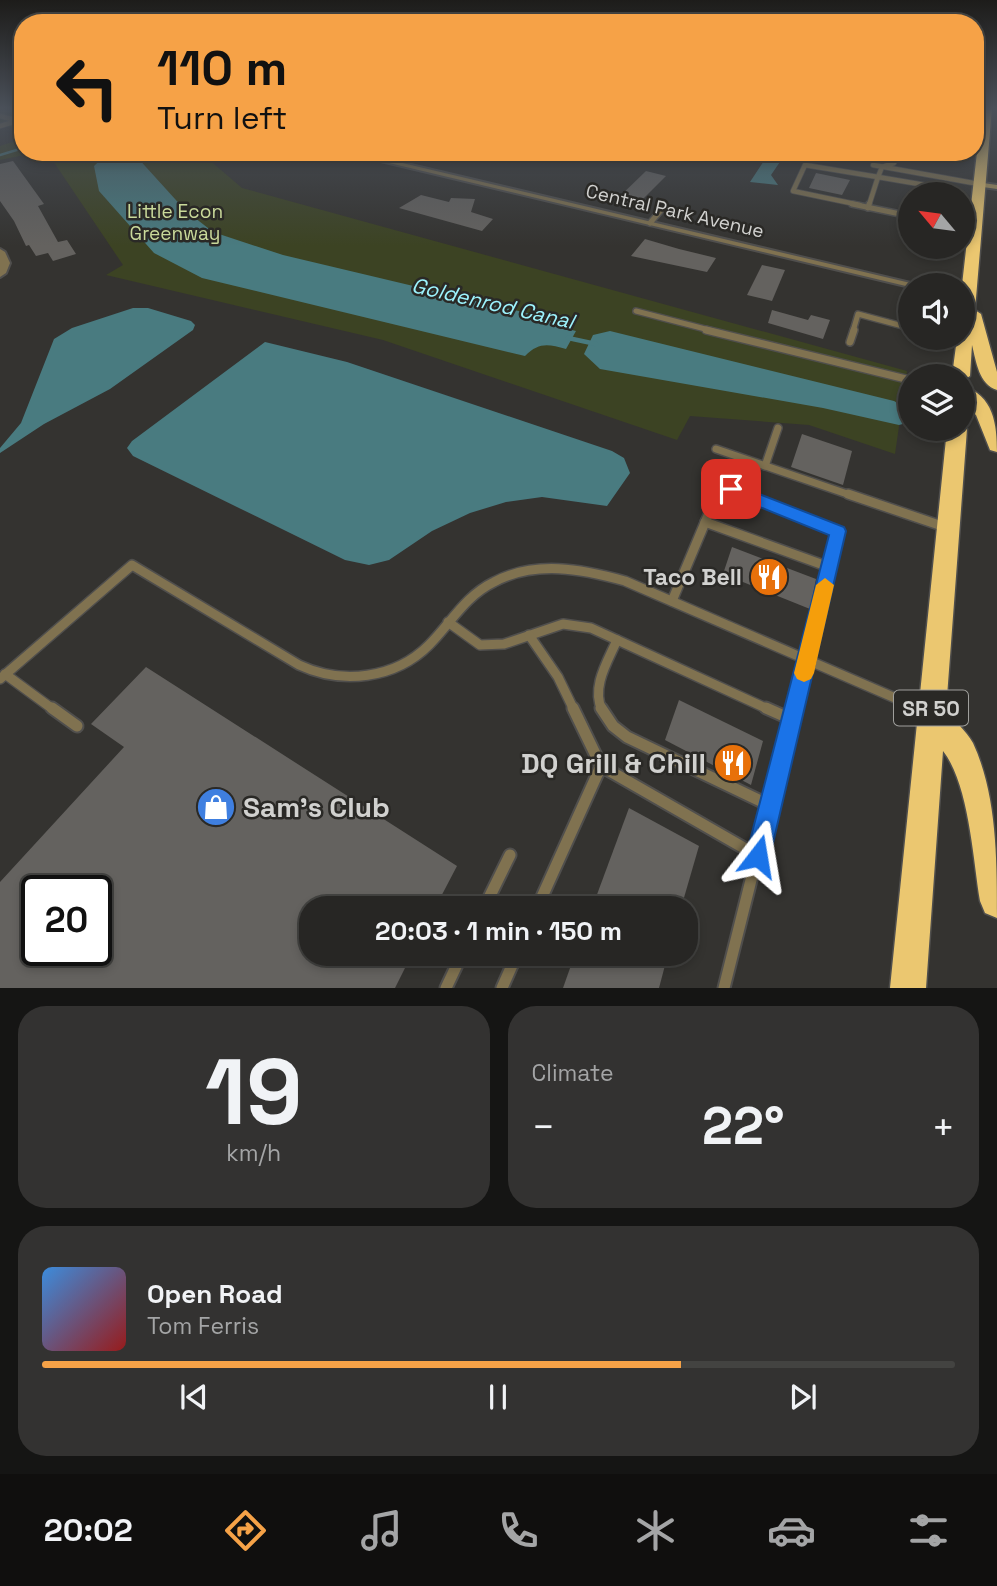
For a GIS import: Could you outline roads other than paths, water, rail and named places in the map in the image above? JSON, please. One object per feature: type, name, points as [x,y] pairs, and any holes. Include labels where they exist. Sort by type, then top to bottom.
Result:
[{"type":"highway","points":[[975,202],[981,161]]},
{"type":"highway","points":[[975,349],[989,378],[997,384]]},
{"type":"highway","points":[[975,404],[984,412],[997,444]]},
{"type":"highway","name":"SR 50","points":[[908,988],[956,441]]},
{"type":"highway","points":[[930,713],[963,753],[976,793],[997,901]]},
{"type":"street","name":"Central Park Avenue","points":[[385,161],[898,281]]},
{"type":"street","points":[[979,184],[997,187]]},
{"type":"street","points":[[0,252],[5,261],[4,270],[0,274]]},
{"type":"lane","points":[[868,208],[882,167],[894,161]]},
{"type":"lane","points":[[898,214],[793,191],[805,164],[907,182]]},
{"type":"lane","points":[[873,165],[979,184]]},
{"type":"lane","points":[[650,223],[662,209]]},
{"type":"lane","points":[[636,311],[820,360],[898,377]]},
{"type":"lane","points":[[850,342],[858,314],[898,325]]},
{"type":"lane","points":[[765,466],[778,428]]},
{"type":"lane","points":[[716,449],[948,528]]},
{"type":"lane","points":[[672,601],[716,495],[723,489],[731,489],[838,531],[724,988]]},
{"type":"lane","points":[[705,522],[830,567]]},
{"type":"lane","points":[[76,726],[3,676],[132,565],[296,662],[326,675],[355,678],[393,668],[422,651],[477,592],[510,575],[544,567],[581,568],[625,580],[930,713]]},
{"type":"lane","points":[[448,622],[480,645],[504,644],[562,624],[591,628],[793,720]]},
{"type":"lane","points":[[529,635],[558,677],[601,766],[758,856]]},
{"type":"lane","points":[[617,640],[597,685],[598,708],[607,723],[627,737],[771,806]]},
{"type":"lane","points":[[542,896],[601,766]]},
{"type":"lane","points":[[490,896],[510,855]]},
{"type":"lane","points":[[446,988],[456,966]]},
{"type":"lane","points":[[502,988],[512,966]]},
{"type":"water","points":[[99,161],[141,161],[185,210],[213,232],[283,255],[548,318],[555,326],[576,331],[566,349],[544,345],[525,356],[202,278],[154,253],[99,191],[94,166]]},
{"type":"water","points":[[764,161],[781,161],[771,175],[778,185],[750,182]]},
{"type":"water","points":[[133,308],[148,308],[191,321],[195,325],[193,330],[110,389],[44,424],[0,453],[0,448],[21,423],[54,339],[72,328]]},
{"type":"water","points":[[610,331],[894,401],[898,403],[898,425],[823,408],[600,369],[584,354],[593,335]]},
{"type":"water","points":[[265,342],[347,362],[612,451],[624,458],[630,473],[607,506],[542,497],[506,502],[470,513],[432,531],[389,560],[369,565],[345,560],[133,456],[127,448],[132,441]]},
{"type":"waterway","name":"Goldenrod Canal","points":[[568,338],[596,344]]},
{"type":"place","name":"Taco Bell","points":[[769,577]]},
{"type":"place","name":"DQ Grill & Chill","points":[[733,763]]},
{"type":"place","name":"Sam's Club","points":[[216,807]]},
{"type":"park label","name":"Little Econ Greenway","points":[[175,222]]}]
